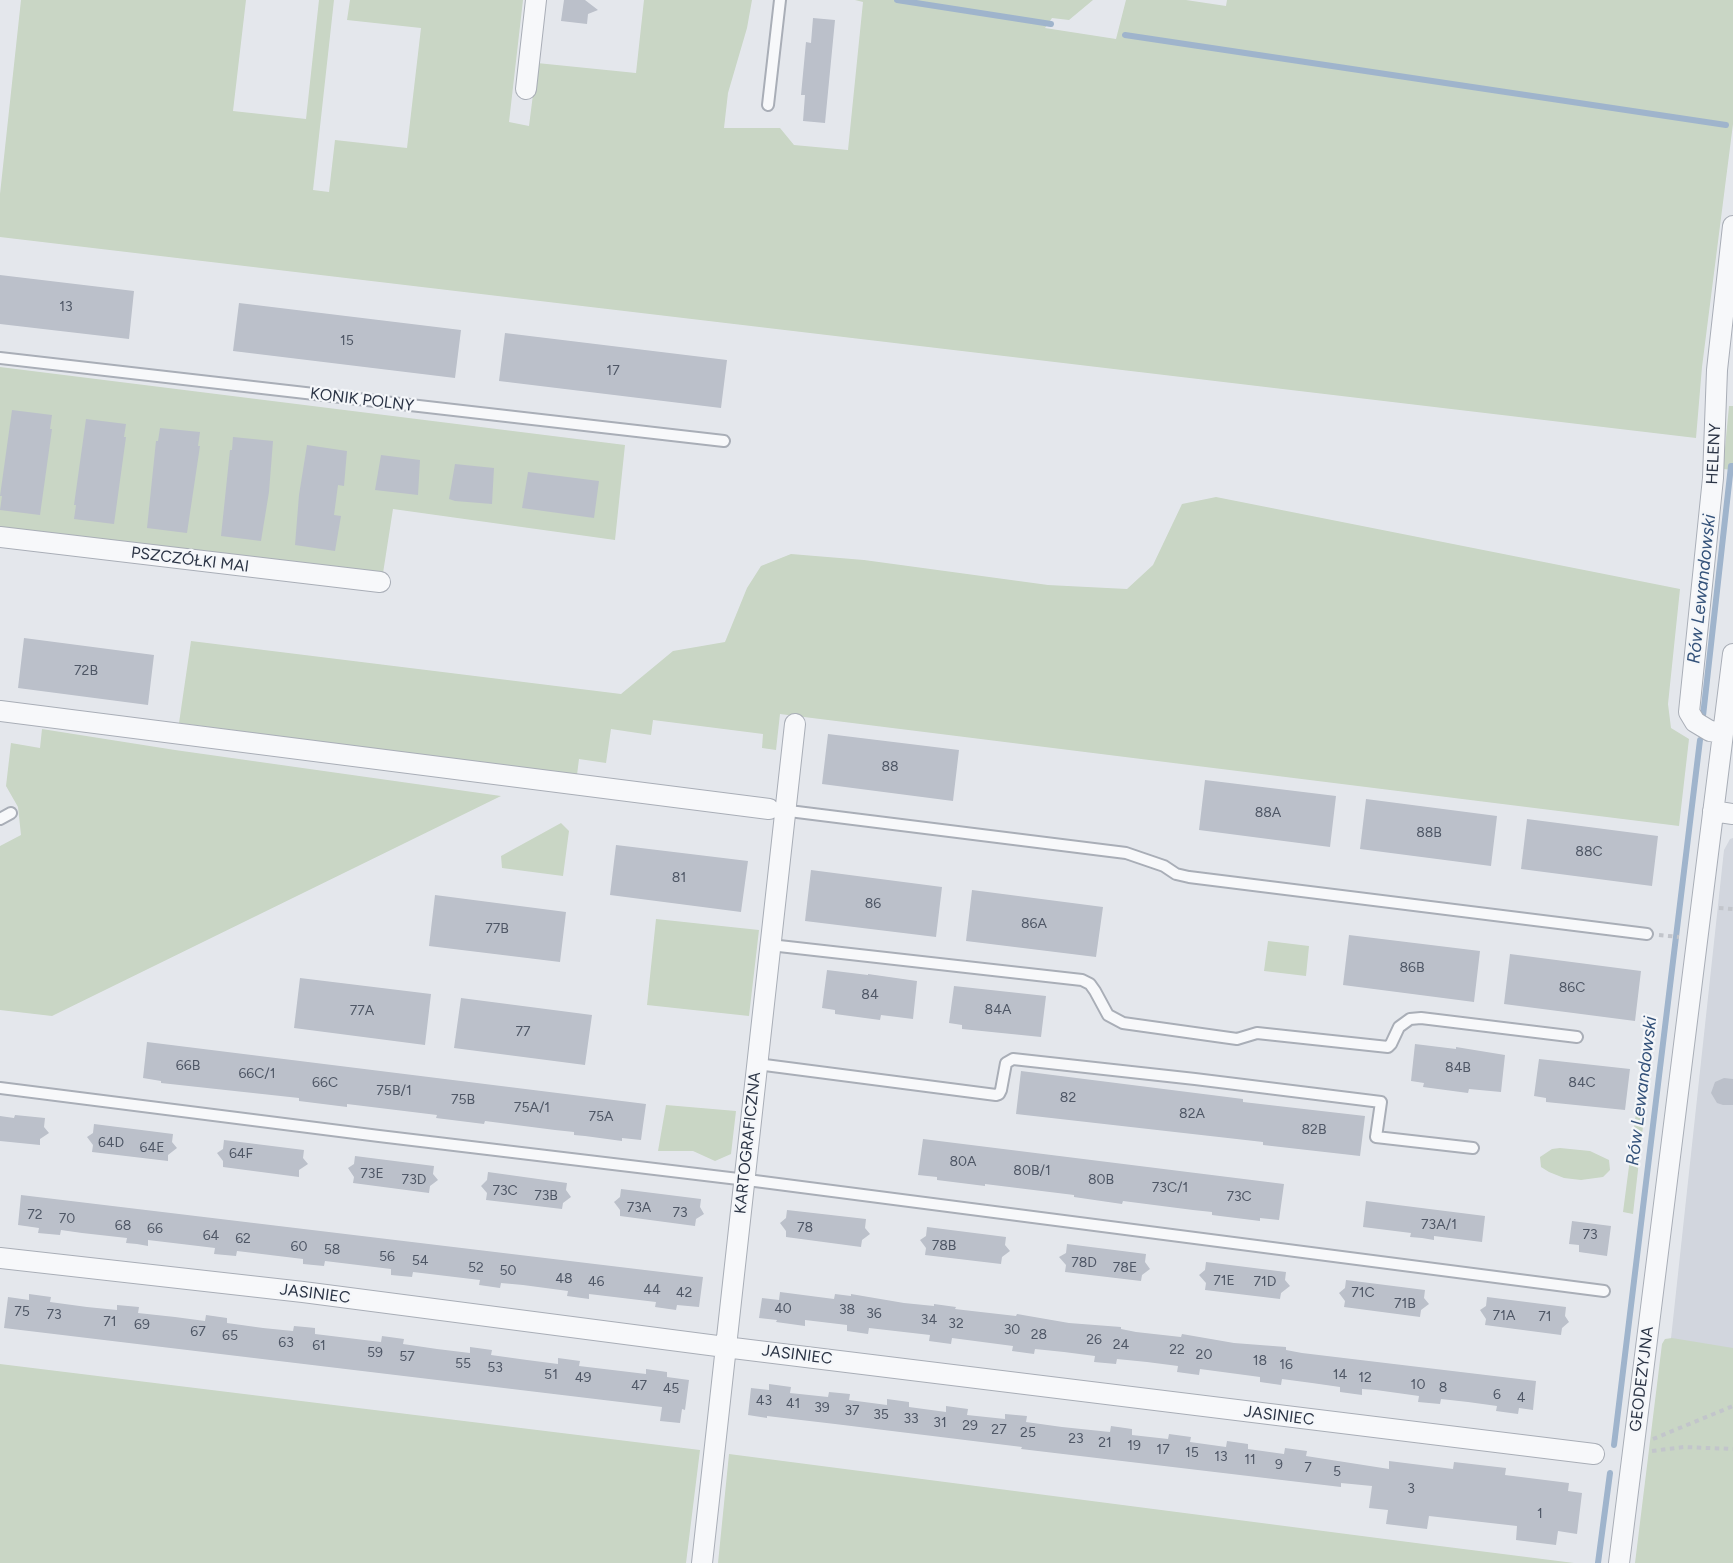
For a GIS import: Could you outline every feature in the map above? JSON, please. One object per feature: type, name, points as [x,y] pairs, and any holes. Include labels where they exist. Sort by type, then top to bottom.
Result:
[{"type":"street","points":[[526,89],[536,0]]},
{"type":"street","name":"HELENY","points":[[1723,733],[1710,731],[1695,722],[1689,712],[1713,478],[1717,370],[1733,226]]},
{"type":"street","name":"PSZCZÓŁKI MAI","points":[[0,537],[380,582]]},
{"type":"street","name":"GEODEZYJNA","points":[[1619,1563],[1733,654]]},
{"type":"street","points":[[0,711],[777,810]]},
{"type":"street","name":"KARTOGRAFICZNA","points":[[702,1563],[770,945],[777,810],[795,724]]},
{"type":"street","points":[[1713,811],[1733,813]]},
{"type":"street","name":"JASINIEC","points":[[0,1258],[303,1292],[726,1347],[1594,1454]]},
{"type":"lane","points":[[768,105],[780,0]]},
{"type":"lane","name":"KONIK POLNY","points":[[0,358],[724,441]]},
{"type":"lane","points":[[777,810],[1126,853],[1164,866],[1176,874],[1189,877],[1647,933]]},
{"type":"lane","points":[[0,819],[11,813]]},
{"type":"lane","points":[[770,945],[1082,980],[1090,984],[1108,1015],[1123,1023],[1237,1039],[1257,1033],[1388,1047],[1399,1027],[1410,1019],[1420,1018],[1577,1037]]},
{"type":"lane","points":[[757,1064],[996,1095],[999,1094],[1004,1068],[1013,1059],[1184,1078],[1381,1102],[1376,1137],[1473,1148]]},
{"type":"lane","points":[[0,1088],[744,1180],[1604,1291]]},
{"type":"path","points":[[1646,1442],[1733,1406]]},
{"type":"path","points":[[1645,1452],[1684,1447],[1733,1449]]},
{"type":"shaded area","points":[[1733,838],[1733,1453],[1658,1458],[1724,850]]},
{"type":"green space","points":[[21,0],[246,0],[233,111],[306,119],[319,0],[334,0],[313,190],[329,192],[335,140],[407,148],[421,28],[347,20],[350,0],[523,0],[509,122],[529,126],[537,63],[636,73],[644,0],[752,0],[747,28],[728,93],[724,128],[780,128],[794,145],[848,150],[863,2],[855,0],[1093,0],[1069,20],[1052,18],[1045,28],[1116,39],[1126,0],[1186,0],[1226,6],[1227,0],[1733,0],[1733,124],[1702,367],[1696,438],[0,237],[0,194]]},
{"type":"green space","points":[[0,367],[625,445],[615,540],[393,509],[381,586],[0,543]]},
{"type":"green space","points":[[1729,406],[1733,406],[1733,470],[1723,469]]},
{"type":"green space","points":[[1216,497],[1680,589],[1668,704],[1671,728],[1689,739],[1679,826],[780,714],[776,750],[762,748],[763,734],[653,720],[651,735],[611,729],[606,763],[579,759],[577,775],[179,723],[191,641],[621,694],[673,651],[725,642],[747,588],[761,566],[791,554],[864,560],[1048,585],[1127,589],[1153,565],[1182,504]]},
{"type":"green space","points":[[42,729],[501,796],[52,1016],[0,1010],[0,846],[21,835],[18,807],[6,786],[11,743],[40,748]]},
{"type":"green space","points":[[561,823],[569,831],[563,876],[502,868],[501,856]]},
{"type":"green space","points":[[656,919],[759,930],[749,1016],[647,1005]]},
{"type":"green space","points":[[1268,941],[1309,946],[1306,976],[1264,971]]},
{"type":"green space","points":[[1646,1037],[1653,1038],[1633,1214],[1623,1212]]},
{"type":"green space","points":[[666,1105],[736,1111],[731,1154],[715,1161],[693,1151],[658,1151]]},
{"type":"green space","points":[[1552,1149],[1590,1151],[1609,1160],[1610,1170],[1603,1177],[1581,1180],[1564,1178],[1541,1167],[1540,1157]]},
{"type":"green space","points":[[1672,1338],[1733,1348],[1733,1563],[1635,1563],[1662,1344],[1665,1339]]},
{"type":"green space","points":[[0,1364],[700,1450],[686,1563],[0,1563]]},
{"type":"green space","points":[[729,1454],[1416,1543],[1574,1563],[718,1563]]},
{"type":"building","points":[[564,0],[585,0],[598,10],[588,14],[587,24],[561,21]]},
{"type":"building","points":[[813,18],[835,20],[825,123],[803,121],[805,95],[801,95],[806,42],[811,43]]},
{"type":"building","points":[[0,275],[134,291],[129,339],[0,324]]},
{"type":"building","points":[[239,303],[461,330],[455,378],[233,351]]},
{"type":"building","points":[[505,333],[727,360],[721,408],[499,381]]},
{"type":"building","points":[[12,410],[52,415],[40,515],[0,510]]},
{"type":"building","points":[[86,419],[126,424],[114,524],[74,519]]},
{"type":"building","points":[[160,428],[200,432],[187,533],[147,528],[156,441],[158,441]]},
{"type":"building","points":[[233,437],[273,441],[269,492],[261,541],[221,536]]},
{"type":"building","points":[[307,445],[347,451],[344,486],[338,485],[334,515],[341,516],[335,551],[295,545],[299,495]]},
{"type":"building","points":[[381,455],[420,460],[418,495],[375,490]]},
{"type":"building","points":[[455,464],[494,468],[492,504],[449,499]]},
{"type":"building","points":[[528,472],[599,481],[594,518],[522,508]]},
{"type":"building","points":[[24,638],[154,655],[148,705],[18,688]]},
{"type":"building","points":[[828,734],[959,750],[953,801],[822,784]]},
{"type":"building","points":[[1205,780],[1336,796],[1330,847],[1199,830]]},
{"type":"building","points":[[1366,799],[1497,816],[1491,866],[1360,849]]},
{"type":"building","points":[[1527,819],[1658,836],[1652,886],[1521,869]]},
{"type":"building","points":[[616,845],[748,861],[741,912],[610,895]]},
{"type":"building","points":[[811,870],[942,887],[936,937],[805,921]]},
{"type":"building","points":[[972,890],[1103,907],[1096,957],[966,941]]},
{"type":"building","points":[[435,895],[566,912],[560,962],[429,946]]},
{"type":"building","points":[[1349,935],[1480,951],[1474,1002],[1343,985]]},
{"type":"building","points":[[1510,954],[1641,971],[1635,1021],[1504,1004]]},
{"type":"building","points":[[827,970],[917,981],[913,1019],[881,1015],[880,1020],[835,1014],[835,1010],[822,1008]]},
{"type":"building","points":[[300,978],[431,994],[425,1045],[294,1028]]},
{"type":"building","points":[[954,986],[1046,996],[1041,1037],[962,1029],[962,1025],[949,1023]]},
{"type":"building","points":[[461,998],[592,1015],[585,1065],[454,1048]]},
{"type":"building","points":[[147,1042],[646,1104],[641,1140],[622,1138],[622,1141],[574,1135],[574,1132],[485,1121],[484,1124],[436,1118],[437,1115],[347,1104],[347,1107],[299,1101],[299,1098],[161,1083],[161,1081],[143,1078]]},
{"type":"building","points":[[1415,1044],[1456,1049],[1456,1047],[1505,1055],[1501,1092],[1469,1089],[1468,1093],[1423,1087],[1424,1083],[1411,1081]]},
{"type":"building","points":[[1539,1059],[1630,1069],[1625,1110],[1546,1102],[1546,1098],[1534,1096]]},
{"type":"building","points":[[1021,1071],[1243,1099],[1243,1102],[1365,1116],[1360,1156],[1263,1145],[1263,1142],[1016,1114]]},
{"type":"building","points":[[1724,1078],[1733,1079],[1733,1105],[1717,1103],[1711,1093],[1715,1082]]},
{"type":"building","points":[[15,1115],[45,1118],[44,1127],[49,1133],[40,1139],[40,1145],[0,1141],[0,1116],[14,1118]]},
{"type":"building","points":[[94,1124],[173,1134],[172,1142],[177,1148],[168,1155],[168,1161],[92,1152],[93,1145],[87,1137],[93,1133]]},
{"type":"building","points":[[923,1139],[1284,1184],[1279,1220],[1260,1218],[1260,1221],[1212,1215],[1212,1212],[1123,1201],[1122,1204],[1074,1197],[1074,1195],[937,1180],[937,1177],[918,1175]]},
{"type":"building","points":[[224,1140],[304,1150],[303,1158],[308,1164],[299,1170],[299,1177],[223,1167],[223,1161],[217,1153],[223,1149]]},
{"type":"building","points":[[355,1156],[434,1166],[433,1174],[438,1180],[430,1186],[429,1193],[353,1183],[354,1177],[348,1168],[354,1164]]},
{"type":"building","points":[[488,1172],[567,1183],[566,1190],[571,1197],[563,1203],[562,1209],[486,1200],[487,1193],[481,1186],[487,1180]]},
{"type":"building","points":[[621,1189],[701,1199],[700,1207],[704,1214],[696,1219],[695,1226],[620,1216],[620,1210],[614,1202],[620,1197]]},
{"type":"building","points":[[21,1195],[703,1277],[699,1307],[677,1305],[676,1310],[655,1307],[656,1302],[589,1294],[589,1299],[567,1296],[568,1291],[501,1283],[500,1288],[479,1285],[480,1280],[413,1272],[412,1277],[391,1275],[391,1269],[325,1261],[324,1266],[303,1264],[303,1259],[237,1251],[236,1256],[214,1254],[215,1248],[148,1240],[148,1246],[126,1243],[127,1238],[61,1230],[60,1235],[38,1233],[39,1228],[18,1225]]},
{"type":"building","points":[[1366,1201],[1485,1216],[1482,1242],[1434,1236],[1434,1240],[1410,1237],[1411,1233],[1363,1227]]},
{"type":"building","points":[[787,1210],[866,1219],[865,1228],[870,1234],[862,1240],[861,1247],[786,1237],[786,1231],[780,1223],[786,1218]]},
{"type":"building","points":[[1572,1221],[1611,1226],[1607,1256],[1579,1252],[1579,1245],[1569,1244]]},
{"type":"building","points":[[927,1227],[1006,1237],[1005,1245],[1010,1251],[1002,1257],[1001,1264],[925,1255],[926,1248],[920,1240],[926,1236]]},
{"type":"building","points":[[1067,1244],[1146,1254],[1145,1262],[1150,1269],[1142,1275],[1141,1281],[1065,1272],[1066,1265],[1059,1257],[1066,1253]]},
{"type":"building","points":[[1206,1262],[1286,1272],[1285,1280],[1290,1286],[1281,1293],[1280,1299],[1205,1290],[1206,1283],[1199,1275],[1205,1270]]},
{"type":"building","points":[[1346,1280],[1425,1290],[1424,1298],[1429,1304],[1421,1310],[1420,1317],[1344,1307],[1345,1301],[1339,1293],[1345,1288]]},
{"type":"building","points":[[780,1292],[834,1299],[835,1294],[851,1296],[851,1294],[904,1303],[934,1306],[934,1304],[956,1307],[955,1309],[1121,1327],[1121,1329],[1136,1332],[1181,1337],[1182,1334],[1234,1343],[1286,1347],[1286,1350],[1302,1353],[1536,1381],[1533,1410],[1519,1408],[1518,1414],[1496,1411],[1497,1406],[1468,1402],[1441,1399],[1440,1404],[1418,1402],[1419,1396],[1376,1390],[1362,1389],[1362,1395],[1340,1392],[1340,1387],[1282,1379],[1281,1385],[1260,1382],[1260,1377],[1200,1369],[1199,1375],[1177,1372],[1178,1366],[1147,1362],[1117,1359],[1116,1364],[1094,1362],[1095,1356],[1035,1349],[1034,1354],[1012,1351],[1013,1346],[952,1338],[951,1344],[929,1341],[930,1335],[869,1328],[868,1334],[847,1331],[847,1325],[805,1320],[805,1326],[759,1318],[762,1298],[779,1300]]},
{"type":"building","points":[[29,1294],[51,1297],[50,1302],[87,1307],[117,1310],[117,1305],[139,1307],[138,1313],[205,1321],[206,1315],[227,1318],[227,1323],[263,1328],[293,1331],[294,1326],[315,1328],[315,1334],[381,1342],[382,1336],[404,1339],[403,1344],[437,1349],[470,1353],[470,1347],[492,1350],[491,1355],[558,1364],[558,1358],[580,1361],[579,1366],[646,1374],[646,1369],[667,1372],[667,1377],[689,1380],[685,1410],[682,1409],[680,1423],[660,1421],[662,1407],[4,1328],[8,1297],[29,1300]]},
{"type":"building","points":[[1487,1297],[1566,1307],[1565,1316],[1569,1322],[1562,1328],[1561,1335],[1485,1325],[1486,1319],[1480,1310],[1486,1306]]},
{"type":"building","points":[[769,1384],[791,1387],[790,1393],[828,1397],[829,1392],[850,1394],[849,1400],[887,1405],[887,1399],[909,1402],[909,1407],[946,1412],[946,1406],[968,1409],[967,1415],[1005,1419],[1005,1414],[1027,1416],[1026,1422],[1062,1427],[1110,1432],[1111,1426],[1132,1429],[1132,1435],[1168,1439],[1169,1434],[1191,1437],[1190,1442],[1226,1447],[1227,1441],[1248,1444],[1248,1449],[1284,1454],[1285,1448],[1307,1451],[1306,1456],[1389,1469],[1389,1461],[1453,1469],[1454,1462],[1506,1468],[1505,1475],[1569,1483],[1568,1491],[1582,1493],[1577,1534],[1558,1531],[1556,1545],[1516,1540],[1517,1526],[1429,1516],[1427,1529],[1386,1524],[1388,1510],[1369,1508],[1372,1486],[1341,1483],[1341,1487],[748,1415],[751,1388],[769,1390]]},
{"type":"waterway","points":[[897,0],[1051,24]]},
{"type":"waterway","points":[[1125,35],[1726,125]]},
{"type":"waterway","name":"Rów Lewandowski","points":[[1703,716],[1731,466],[1733,466]]},
{"type":"waterway","name":"Rów Lewandowski","points":[[1614,1445],[1700,740]]},
{"type":"waterway","name":"Rów Lewandowski","points":[[1598,1563],[1610,1473]]}]
